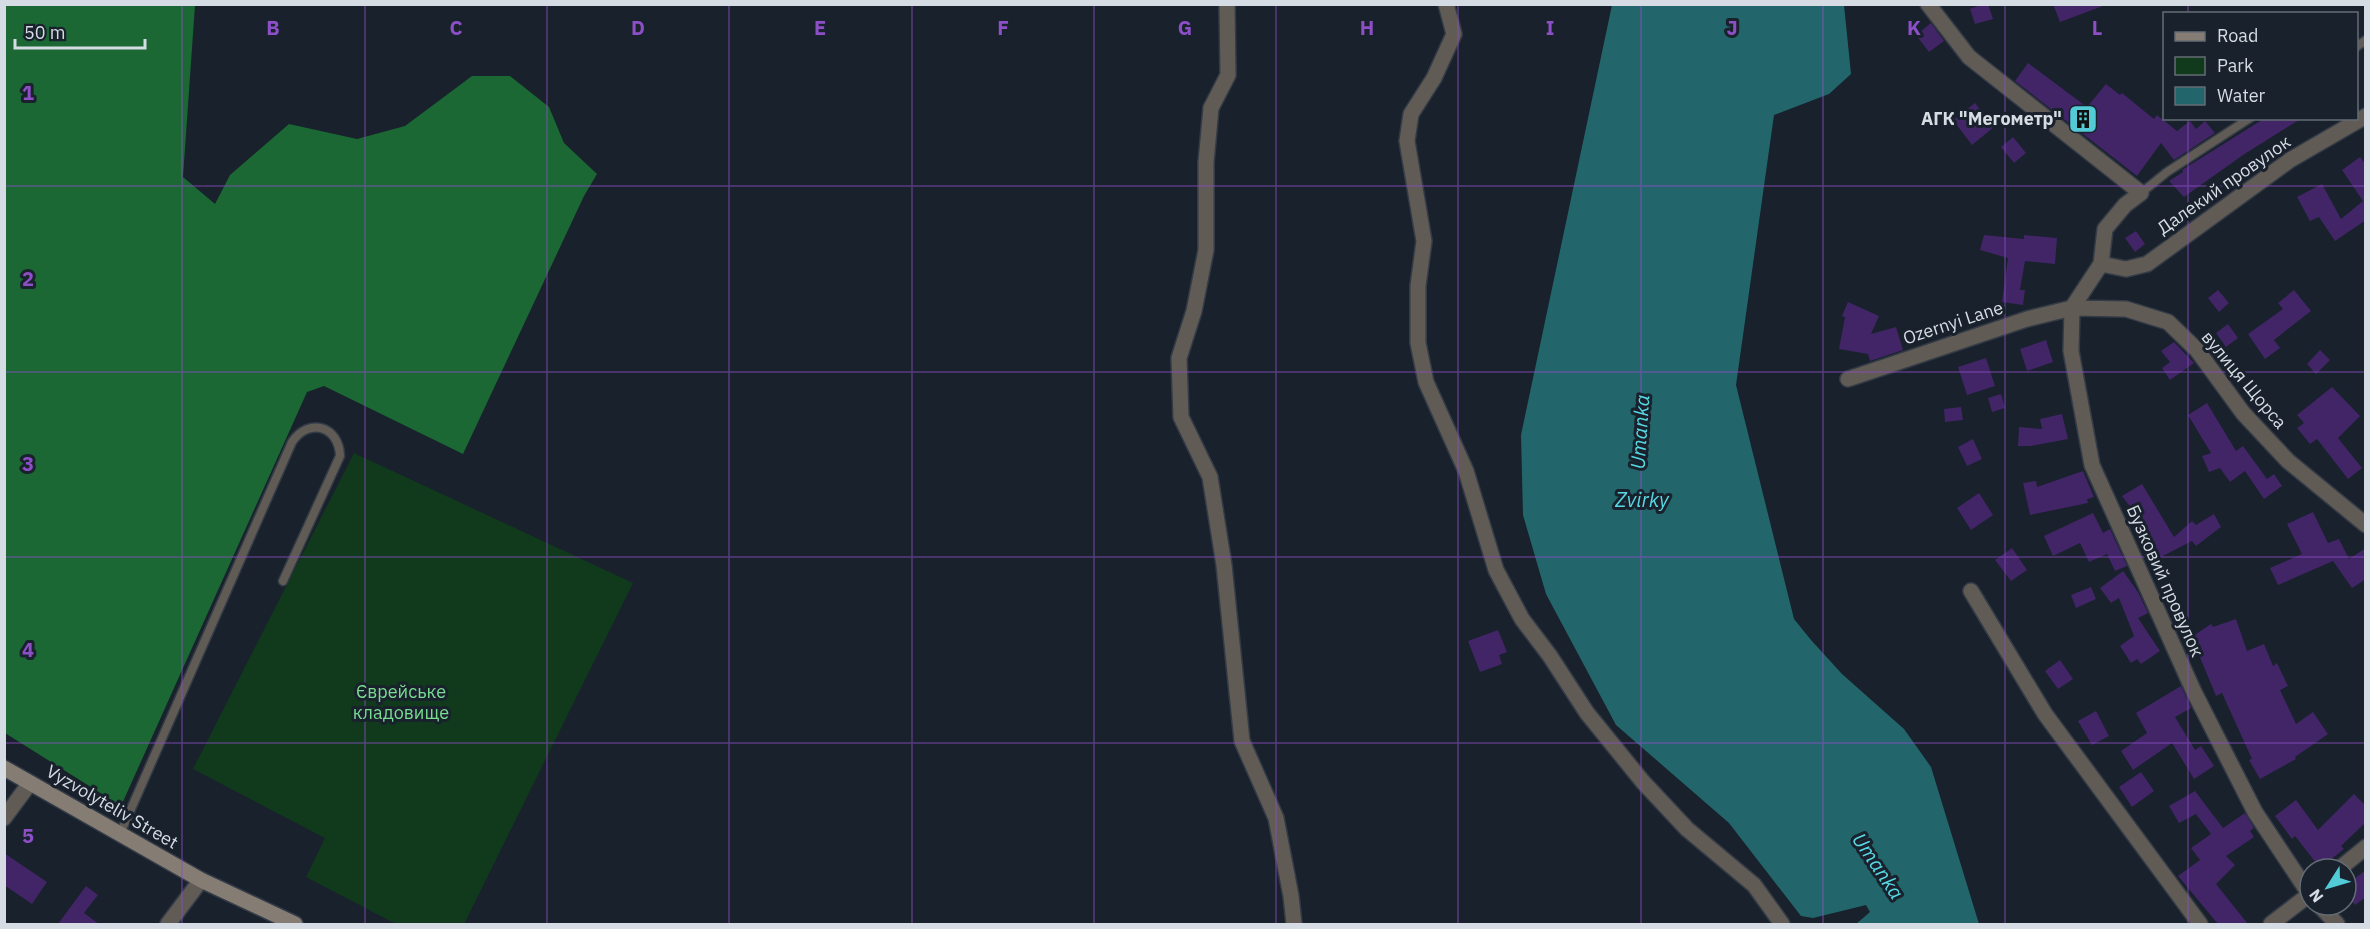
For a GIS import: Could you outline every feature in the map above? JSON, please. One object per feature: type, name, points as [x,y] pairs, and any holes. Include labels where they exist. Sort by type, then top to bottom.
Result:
[{"type":"main road","name":"Vyzvolyteliv Street","points":[[4,768],[201,880],[295,924]]},
{"type":"street","points":[[1227,4],[1228,75],[1211,108],[1206,162],[1206,250],[1194,311],[1179,358],[1181,417],[1210,477],[1224,565],[1242,741],[1276,818],[1294,924]]},
{"type":"street","points":[[1446,4],[1454,34],[1434,78],[1411,114],[1407,141],[1424,241],[1418,286],[1418,343],[1426,382],[1466,471],[1497,570],[1522,619],[1550,656],[1587,713],[1643,782],[1687,829],[1754,885],[1782,924]]},
{"type":"street","points":[[1928,4],[1970,57],[2141,193],[2125,205],[2105,228],[2101,264],[2072,308]]},
{"type":"street","name":"Далекий провулок","points":[[2101,264],[2126,269],[2147,264],[2290,160],[2366,116]]},
{"type":"street","name":"Ozernyi Lane","points":[[1848,379],[2027,319],[2072,308]]},
{"type":"street","name":"вулиця Щорса","points":[[2072,308],[2126,309],[2168,322],[2197,350],[2243,413],[2288,461],[2366,525]]},
{"type":"street","name":"Бузковий провулок","points":[[2072,308],[2072,351],[2092,465],[2194,692],[2254,812],[2298,876]]},
{"type":"street","points":[[1971,591],[2045,714],[2200,924]]},
{"type":"street","points":[[4,818],[30,783]]},
{"type":"street","points":[[2354,857],[2366,847]]},
{"type":"street","points":[[168,924],[201,880]]},
{"type":"street","points":[[2271,924],[2298,903]]},
{"type":"lane","points":[[2141,193],[2167,172],[2247,120]]},
{"type":"lane","points":[[120,834],[292,441],[303,430],[318,427],[332,434],[340,448],[340,456],[283,581]]},
{"type":"green space","points":[[4,5],[195,5],[183,177],[215,204],[230,175],[289,124],[357,139],[405,126],[472,76],[510,76],[549,107],[564,143],[597,174],[584,196],[463,454],[324,386],[307,392],[121,806],[5,733]]},
{"type":"green space","name":"Єврейське кладовище","points":[[354,453],[633,583],[464,924],[396,924],[306,877],[325,838],[193,769]]},
{"type":"water","name":"Zvirky","points":[[1612,5],[1844,5],[1851,74],[1829,94],[1774,115],[1736,385],[1794,619],[1842,674],[1904,729],[1931,767],[1979,924],[1856,924],[1870,912],[1866,905],[1813,918],[1801,916],[1729,823],[1616,725],[1546,594],[1523,515],[1521,435]]},
{"type":"building","points":[[1988,4],[1993,19],[1975,24],[1970,9]]},
{"type":"building","points":[[2053,4],[2102,4],[2103,6],[2060,22]]},
{"type":"building","points":[[1931,23],[1944,41],[1929,52],[1916,35]]},
{"type":"building","points":[[2028,63],[2087,107],[2106,84],[2120,95],[2122,93],[2154,119],[2157,115],[2177,131],[2190,121],[2196,129],[2205,121],[2215,133],[2174,160],[2161,143],[2137,176],[2015,81]]},
{"type":"building","points":[[1975,103],[1994,127],[1972,145],[1953,120]]},
{"type":"building","points":[[2262,120],[2299,120],[2243,155],[2184,197],[2169,181],[2183,172],[2182,170]]},
{"type":"building","points":[[2013,137],[2026,153],[2014,163],[2001,147]]},
{"type":"building","points":[[2360,157],[2366,165],[2366,220],[2335,241],[2319,217],[2310,221],[2297,197],[2322,184],[2341,219],[2363,201],[2342,170]]},
{"type":"building","points":[[2136,231],[2145,244],[2135,252],[2125,238]]},
{"type":"building","points":[[1984,235],[2024,239],[2024,235],[2057,238],[2055,264],[2025,261],[2020,290],[2025,290],[2023,305],[2002,302],[2008,258],[1980,250]]},
{"type":"building","points":[[2218,290],[2229,303],[2219,312],[2208,298]]},
{"type":"building","points":[[2294,290],[2311,311],[2274,340],[2280,348],[2265,359],[2248,334],[2283,309],[2278,303]]},
{"type":"building","points":[[1848,302],[1879,316],[1871,334],[1896,327],[1903,350],[1870,361],[1868,354],[1839,349],[1845,317],[1842,316]]},
{"type":"building","points":[[2228,324],[2238,338],[2226,347],[2216,333]]},
{"type":"building","points":[[2046,340],[2053,362],[2027,371],[2020,349]]},
{"type":"building","points":[[2174,342],[2194,363],[2170,380],[2162,368],[2170,362],[2161,351]]},
{"type":"building","points":[[2320,350],[2330,360],[2316,374],[2307,364]]},
{"type":"building","points":[[1986,358],[1995,386],[1967,395],[1958,367]]},
{"type":"building","points":[[2332,387],[2360,416],[2338,438],[2362,468],[2348,479],[2317,439],[2310,444],[2297,428],[2304,423],[2297,415]]},
{"type":"building","points":[[2001,394],[2005,408],[1992,412],[1988,398]]},
{"type":"building","points":[[2207,403],[2236,451],[2243,446],[2267,479],[2274,474],[2282,486],[2264,499],[2245,471],[2230,482],[2220,468],[2209,472],[2202,456],[2211,453],[2188,415]]},
{"type":"building","points":[[1961,407],[1963,420],[1945,422],[1944,409]]},
{"type":"building","points":[[2062,414],[2068,439],[2031,446],[2018,446],[2019,427],[2042,429],[2040,419]]},
{"type":"building","points":[[1973,439],[1982,459],[1967,466],[1958,447]]},
{"type":"building","points":[[2083,471],[2094,497],[2087,499],[2088,503],[2030,515],[2023,483],[2036,481],[2037,487]]},
{"type":"building","points":[[2142,484],[2174,537],[2192,521],[2196,525],[2214,514],[2221,527],[2196,546],[2192,541],[2157,559],[2137,516],[2122,496]]},
{"type":"building","points":[[1979,493],[1993,515],[1971,530],[1957,508]]},
{"type":"building","points":[[2313,512],[2328,543],[2339,539],[2349,559],[2366,548],[2366,579],[2352,588],[2333,561],[2278,585],[2270,568],[2302,554],[2287,524]]},
{"type":"building","points":[[2093,513],[2103,533],[2110,529],[2127,566],[2115,571],[2107,554],[2089,562],[2080,543],[2053,556],[2044,536]]},
{"type":"building","points":[[2012,548],[2027,570],[2011,581],[1995,560]]},
{"type":"building","points":[[2123,571],[2138,592],[2148,613],[2138,618],[2160,651],[2141,664],[2137,659],[2131,663],[2120,646],[2134,636],[2119,598],[2111,603],[2100,588]]},
{"type":"building","points":[[2091,587],[2096,599],[2076,608],[2071,595]]},
{"type":"building","points":[[2236,619],[2247,651],[2264,644],[2273,666],[2277,663],[2288,686],[2280,690],[2296,724],[2313,712],[2328,734],[2295,757],[2296,759],[2260,779],[2249,760],[2252,759],[2222,693],[2216,696],[2197,650],[2194,652],[2187,640],[2211,624],[2213,627]]},
{"type":"building","points":[[1498,630],[1507,652],[1499,655],[1502,664],[1480,672],[1468,641]]},
{"type":"building","points":[[2060,660],[2073,679],[2058,689],[2045,671]]},
{"type":"building","points":[[2181,686],[2191,708],[2175,717],[2195,750],[2201,746],[2214,766],[2194,779],[2172,743],[2133,770],[2121,751],[2147,733],[2136,713]]},
{"type":"building","points":[[2096,711],[2109,736],[2092,745],[2078,721]]},
{"type":"building","points":[[2141,772],[2154,791],[2132,807],[2119,787]]},
{"type":"building","points":[[2195,791],[2223,828],[2245,813],[2254,828],[2250,831],[2254,837],[2226,856],[2235,865],[2216,884],[2248,924],[2218,924],[2178,876],[2200,860],[2191,848],[2211,834],[2196,814],[2179,823],[2169,806]]},
{"type":"building","points":[[2354,794],[2366,806],[2366,822],[2341,846],[2344,849],[2334,857],[2311,857],[2295,836],[2292,839],[2275,816],[2296,800],[2318,830]]},
{"type":"building","points":[[4,853],[47,882],[32,904],[4,885]]},
{"type":"building","points":[[2366,870],[2366,897],[2358,903],[2358,876]]},
{"type":"building","points":[[86,886],[98,895],[84,913],[99,924],[58,924]]},
{"type":"place","name":"АГК \"Мегометр\"","points":[[2083,119]]},
{"type":"water label","name":"Umanka","points":[[1640,432]]},
{"type":"water label","name":"Umanka","points":[[1878,866]]}]
